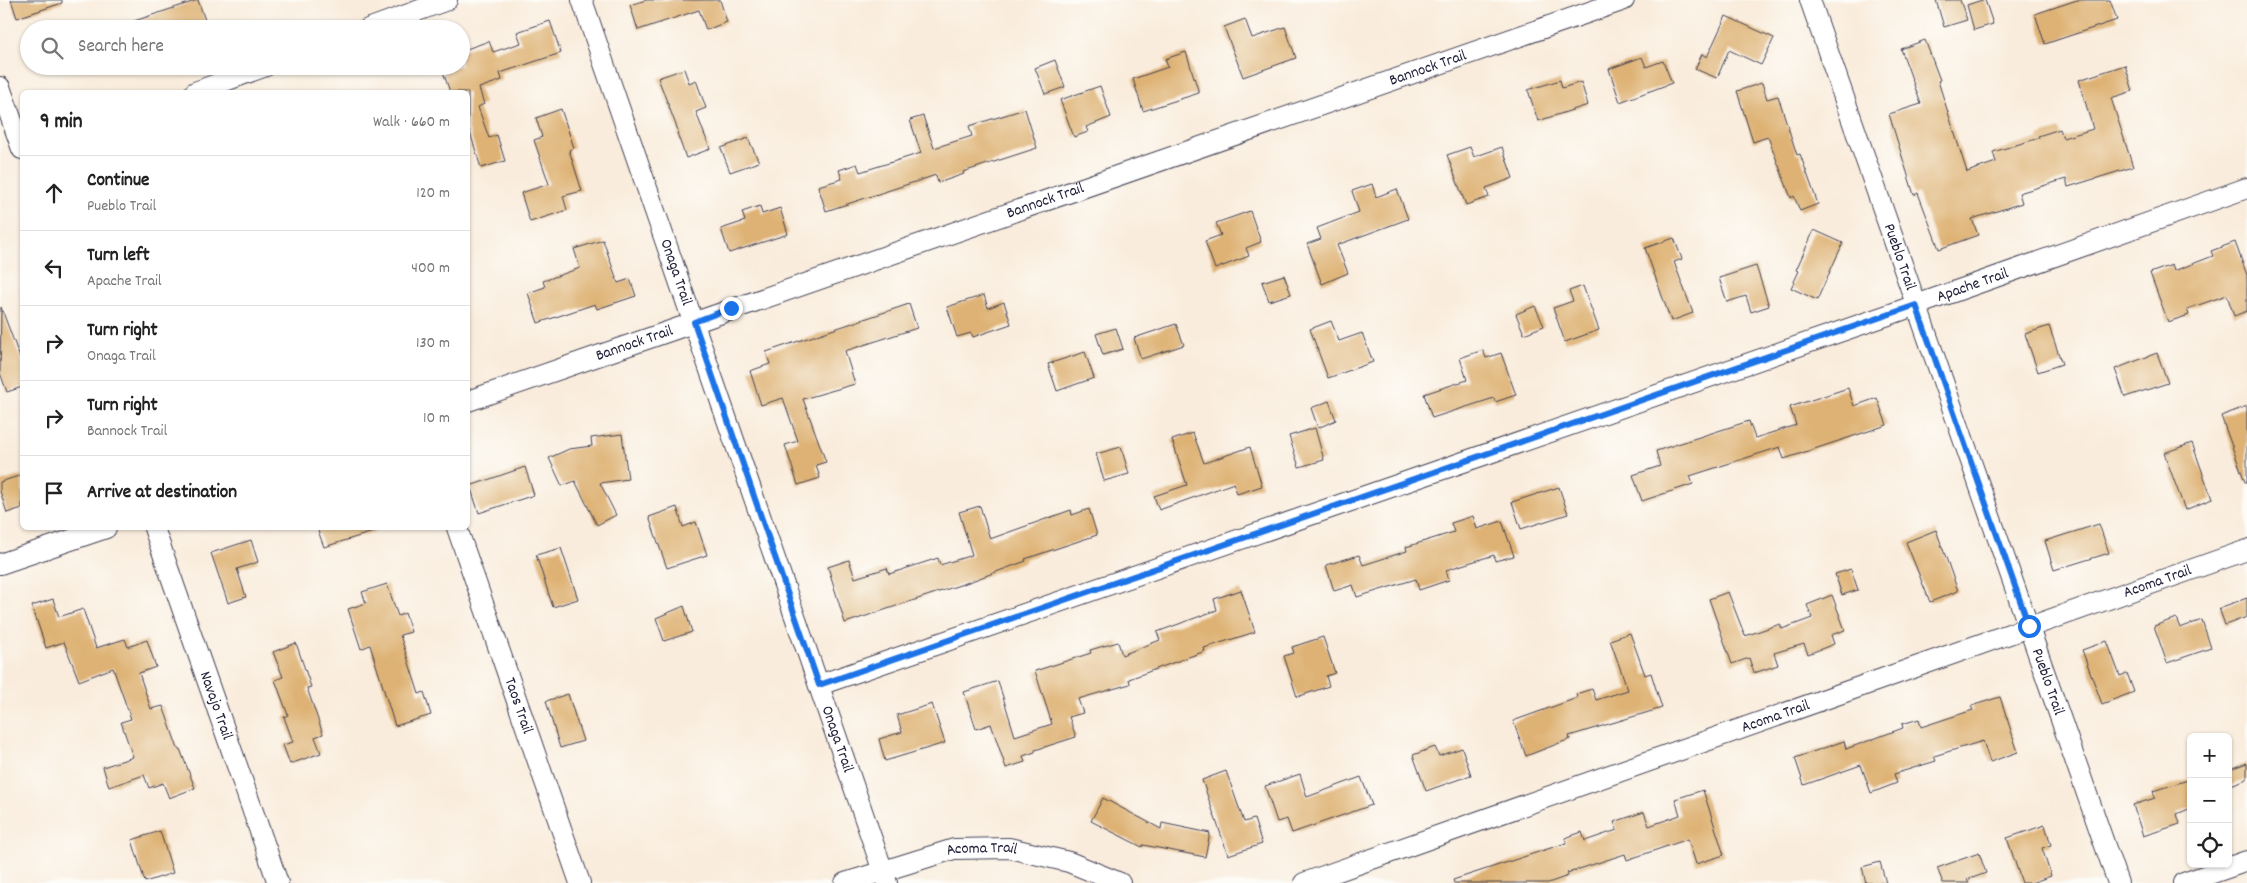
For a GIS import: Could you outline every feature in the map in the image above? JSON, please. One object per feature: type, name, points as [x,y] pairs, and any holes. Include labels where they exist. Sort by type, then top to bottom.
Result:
[{"type":"street","points":[[393,20],[447,0]]},
{"type":"street","name":"Onaga Trail","points":[[582,0],[885,877]]},
{"type":"street","name":"Bannock Trail","points":[[470,400],[1624,0]]},
{"type":"street","name":"Pueblo Trail","points":[[1810,0],[2118,883]]},
{"type":"street","points":[[200,90],[241,75]]},
{"type":"street","points":[[0,86],[20,144]]},
{"type":"street","name":"Apache Trail","points":[[819,685],[1916,305],[2247,188]]},
{"type":"street","points":[[0,564],[100,530]]},
{"type":"street","name":"Navajo Trail","points":[[155,530],[278,883]]},
{"type":"street","name":"Taos Trail","points":[[458,530],[580,883]]},
{"type":"street","name":"Acoma Trail","points":[[1304,883],[2247,550]]},
{"type":"street","name":"Acoma Trail","points":[[845,883],[885,877],[954,849],[1009,848],[1068,862],[1120,883]]},
{"type":"street","points":[[2184,883],[2247,861]]},
{"type":"building","points":[[11,0],[62,0],[62,3],[17,18]]},
{"type":"building","points":[[198,0],[205,20],[137,20]]},
{"type":"building","points":[[646,0],[720,0],[727,22],[706,30],[699,10],[638,30],[630,5]]},
{"type":"building","points":[[1936,0],[1960,0],[1967,20],[1944,27]]},
{"type":"building","points":[[1985,0],[1993,24],[1974,30],[1967,5]]},
{"type":"building","points":[[2077,0],[2110,0],[2117,20],[2045,44],[2035,14]]},
{"type":"building","points":[[1726,16],[1774,38],[1761,65],[1729,50],[1717,78],[1695,69],[1702,54],[1707,57]]},
{"type":"building","points":[[1245,19],[1252,38],[1285,27],[1296,58],[1243,77],[1224,27]]},
{"type":"building","points":[[550,21],[561,53],[500,73],[502,80],[479,88],[484,104],[478,107],[489,138],[497,135],[505,161],[481,168],[470,132],[470,90],[449,90],[444,75],[470,75],[470,48],[489,41],[493,52],[521,43],[517,32]]},
{"type":"building","points":[[1925,40],[1940,80],[1938,81],[1967,172],[1996,162],[1993,152],[2039,138],[2038,136],[2060,129],[2063,138],[2093,129],[2079,80],[2125,65],[2133,91],[2111,98],[2133,167],[2068,187],[2066,179],[2019,193],[2022,203],[1972,219],[1978,235],[1939,249],[1918,193],[1914,195],[1889,114],[1921,104],[1901,49]]},
{"type":"building","points":[[1186,52],[1199,93],[1143,111],[1133,79],[1168,67],[1165,59]]},
{"type":"building","points":[[1642,57],[1646,67],[1663,61],[1672,83],[1620,102],[1609,69]]},
{"type":"building","points":[[1055,60],[1065,87],[1045,94],[1035,68]]},
{"type":"building","points":[[684,69],[689,83],[696,80],[706,108],[696,112],[710,149],[686,158],[677,133],[679,133],[658,78]]},
{"type":"building","points":[[1560,80],[1562,88],[1581,82],[1588,105],[1538,121],[1528,90]]},
{"type":"building","points":[[1762,83],[1767,99],[1778,96],[1797,155],[1800,154],[1818,204],[1800,211],[1794,196],[1791,198],[1768,137],[1753,142],[1737,91]]},
{"type":"building","points":[[1100,86],[1111,117],[1086,127],[1088,132],[1074,137],[1060,100]]},
{"type":"building","points":[[561,109],[574,148],[569,150],[582,191],[563,196],[567,210],[530,222],[521,193],[549,184],[534,140],[542,137],[536,118]]},
{"type":"building","points":[[1025,109],[1037,148],[963,172],[964,174],[938,183],[936,175],[826,211],[818,186],[842,179],[839,170],[857,164],[860,172],[921,153],[910,120],[923,116],[934,148],[972,136],[969,126]]},
{"type":"building","points":[[748,138],[759,162],[730,172],[721,148]]},
{"type":"building","points":[[1470,147],[1474,157],[1502,147],[1513,178],[1486,188],[1489,197],[1466,205],[1447,155]]},
{"type":"building","points":[[1372,184],[1376,197],[1397,189],[1408,219],[1337,245],[1348,273],[1322,284],[1307,244],[1321,239],[1317,228],[1359,212],[1352,191]]},
{"type":"building","points":[[760,206],[762,214],[780,208],[788,234],[729,253],[721,229],[745,221],[742,212]]},
{"type":"building","points":[[1250,211],[1261,242],[1246,248],[1249,256],[1215,269],[1205,241],[1221,235],[1216,223]]},
{"type":"building","points":[[1814,230],[1843,243],[1817,300],[1791,288],[1799,271],[1796,270]]},
{"type":"building","points":[[1674,238],[1682,259],[1674,262],[1693,313],[1671,321],[1645,248]]},
{"type":"building","points":[[603,240],[618,283],[630,279],[636,296],[597,309],[595,304],[538,323],[528,293],[545,287],[543,281],[580,268],[574,249]]},
{"type":"building","points":[[2235,242],[2247,275],[2247,311],[2234,316],[2227,295],[2187,309],[2189,315],[2168,322],[2150,273],[2172,265],[2174,271],[2213,256],[2211,251]]},
{"type":"building","points":[[1756,266],[1769,306],[1751,312],[1746,296],[1727,302],[1719,278]]},
{"type":"building","points":[[1284,275],[1291,294],[1269,301],[1262,282]]},
{"type":"building","points":[[1583,286],[1599,330],[1565,342],[1553,308],[1573,301],[1569,291]]},
{"type":"building","points":[[984,295],[988,308],[1004,302],[1011,324],[973,337],[971,333],[957,337],[947,307]]},
{"type":"building","points":[[909,304],[917,328],[845,351],[855,384],[803,399],[826,462],[816,465],[820,478],[798,485],[785,445],[798,441],[783,398],[761,405],[750,371],[770,364],[766,352]]},
{"type":"building","points":[[1535,306],[1544,326],[1524,334],[1516,314]]},
{"type":"building","points":[[1,307],[20,358],[20,388],[7,392],[0,373]]},
{"type":"building","points":[[1331,321],[1339,341],[1362,333],[1373,362],[1328,378],[1310,329]]},
{"type":"building","points":[[1176,324],[1184,345],[1141,359],[1134,338]]},
{"type":"building","points":[[2049,326],[2062,364],[2038,372],[2025,334]]},
{"type":"building","points":[[1116,328],[1123,349],[1103,355],[1096,334]]},
{"type":"building","points":[[1483,350],[1486,358],[1501,353],[1516,395],[1495,402],[1494,398],[1432,418],[1424,394],[1467,380],[1460,358]]},
{"type":"building","points":[[1085,352],[1094,378],[1057,391],[1048,364]]},
{"type":"building","points":[[2157,353],[2168,383],[2125,397],[2115,369]]},
{"type":"building","points":[[1848,388],[1854,406],[1877,398],[1887,425],[1784,459],[1780,447],[1690,476],[1693,484],[1642,501],[1633,475],[1660,466],[1656,451],[1749,421],[1755,438],[1796,425],[1790,407]]},
{"type":"building","points":[[1329,401],[1336,420],[1318,428],[1311,408]]},
{"type":"building","points":[[2247,406],[2247,482],[2245,482],[2221,416]]},
{"type":"building","points":[[1315,428],[1324,460],[1299,467],[1289,436]]},
{"type":"building","points":[[1193,433],[1204,463],[1250,447],[1262,486],[1237,494],[1234,483],[1159,510],[1154,496],[1187,485],[1172,440]]},
{"type":"building","points":[[622,434],[628,479],[600,483],[616,515],[597,525],[575,481],[562,486],[549,458],[569,449],[592,446],[591,438]]},
{"type":"building","points":[[2192,443],[2212,499],[2185,510],[2164,453]]},
{"type":"building","points":[[1121,447],[1129,474],[1104,481],[1096,454]]},
{"type":"building","points":[[525,467],[534,495],[479,513],[470,486]]},
{"type":"building","points":[[20,476],[20,509],[7,513],[0,491],[0,482]]},
{"type":"building","points":[[1559,487],[1568,514],[1521,529],[1512,502]]},
{"type":"building","points":[[980,506],[990,539],[1071,510],[1072,515],[1089,509],[1097,535],[1025,559],[1026,561],[966,583],[845,623],[828,567],[849,560],[855,578],[887,568],[889,574],[938,558],[940,565],[972,555],[959,512]]},
{"type":"building","points":[[677,507],[683,527],[696,522],[707,555],[667,568],[649,517]]},
{"type":"building","points":[[1473,516],[1477,529],[1502,521],[1514,556],[1495,561],[1494,555],[1446,570],[1449,580],[1419,590],[1416,579],[1357,597],[1353,585],[1334,591],[1326,565],[1359,555],[1363,565],[1407,551],[1406,547],[1454,532],[1451,523]]},
{"type":"building","points":[[2099,524],[2109,553],[2054,570],[2045,541]]},
{"type":"building","points":[[318,530],[376,531],[324,547]]},
{"type":"building","points":[[1936,530],[1958,591],[1930,602],[1906,542]]},
{"type":"building","points":[[251,540],[258,562],[237,569],[246,597],[228,603],[211,553]]},
{"type":"building","points":[[561,548],[578,599],[553,607],[536,555]]},
{"type":"building","points":[[1851,569],[1858,590],[1842,595],[1835,574]]},
{"type":"building","points":[[387,584],[398,616],[405,613],[411,632],[400,635],[419,694],[424,692],[431,715],[395,726],[370,645],[361,649],[348,609],[366,603],[362,592]]},
{"type":"building","points":[[1241,590],[1255,632],[1204,648],[1205,651],[1129,679],[1130,684],[1078,699],[1083,713],[1069,717],[1076,737],[1035,750],[1035,752],[1023,756],[1025,762],[1006,768],[991,724],[976,729],[964,692],[998,681],[1015,736],[1052,724],[1035,671],[1091,653],[1090,650],[1118,642],[1122,655],[1160,640],[1157,632],[1217,610],[1214,599]]},
{"type":"building","points":[[1728,592],[1745,636],[1780,624],[1782,629],[1812,618],[1807,605],[1832,595],[1845,630],[1831,635],[1834,644],[1808,654],[1804,644],[1774,653],[1778,665],[1754,673],[1749,658],[1732,664],[1709,599]]},
{"type":"building","points":[[2247,598],[2247,617],[2225,625],[2219,608]]},
{"type":"building","points":[[53,599],[59,617],[83,609],[96,648],[125,639],[128,647],[147,640],[156,667],[139,673],[151,709],[163,706],[178,749],[180,749],[195,788],[169,798],[163,783],[149,788],[144,775],[109,787],[103,767],[133,757],[121,722],[131,719],[113,668],[79,681],[64,642],[46,648],[32,606]]},
{"type":"building","points":[[684,606],[692,632],[664,641],[656,618]]},
{"type":"building","points":[[2176,618],[2180,628],[2202,620],[2211,648],[2167,663],[2154,626]]},
{"type":"building","points":[[1630,633],[1645,675],[1651,673],[1662,708],[1569,736],[1570,739],[1526,756],[1513,721],[1577,698],[1576,694],[1592,689],[1596,700],[1628,690],[1610,640]]},
{"type":"building","points":[[1323,637],[1335,673],[1326,676],[1329,686],[1297,697],[1284,656],[1294,653],[1292,647]]},
{"type":"building","points":[[2107,641],[2120,676],[2127,673],[2134,692],[2102,704],[2082,650]]},
{"type":"building","points":[[296,643],[311,687],[307,688],[323,734],[315,737],[321,753],[290,764],[283,745],[293,742],[284,717],[288,715],[275,680],[283,677],[273,652]]},
{"type":"building","points":[[568,694],[583,741],[560,748],[546,701]]},
{"type":"building","points":[[2000,697],[2018,752],[1990,762],[1983,741],[1934,756],[1936,761],[1894,774],[1897,783],[1871,793],[1861,765],[1804,785],[1795,758],[1844,741],[1846,749],[1903,728],[1902,724],[1919,719],[1921,727],[1973,710],[1971,706]]},
{"type":"building","points":[[932,704],[945,743],[885,761],[879,739],[902,732],[897,715]]},
{"type":"building","points":[[1435,747],[1439,756],[1462,748],[1471,775],[1426,791],[1413,755]]},
{"type":"building","points":[[2247,763],[2247,779],[2232,785],[2232,769]]},
{"type":"building","points":[[1226,771],[1244,822],[1254,819],[1262,844],[1228,855],[1202,780]]},
{"type":"building","points":[[1300,774],[1307,797],[1361,777],[1372,805],[1292,833],[1287,819],[1277,822],[1265,786]]},
{"type":"building","points":[[2187,780],[2187,810],[2177,814],[2180,824],[2143,836],[2133,805],[2155,798],[2153,791]]},
{"type":"building","points":[[1703,790],[1724,855],[1696,864],[1688,839],[1627,860],[1625,854],[1567,873],[1568,876],[1548,883],[1454,883],[1453,880],[1566,843],[1565,838],[1582,832],[1585,841],[1617,830],[1614,822],[1644,812],[1649,826],[1680,815],[1675,799]]},
{"type":"building","points":[[1103,798],[1161,829],[1162,823],[1210,833],[1205,857],[1143,845],[1142,847],[1091,821]]},
{"type":"building","points":[[2045,825],[2051,845],[2042,848],[2051,876],[2031,883],[2022,883],[2007,838]]},
{"type":"building","points":[[160,831],[173,873],[145,882],[132,840]]},
{"type":"building","points":[[1979,853],[1986,873],[1967,880],[1969,883],[1943,883],[1937,868]]},
{"type":"building","points":[[1880,862],[1886,883],[1866,883],[1862,867]]},
{"type":"route","points":[[731,308],[694,322],[819,685],[1916,305],[2029,626]]}]
